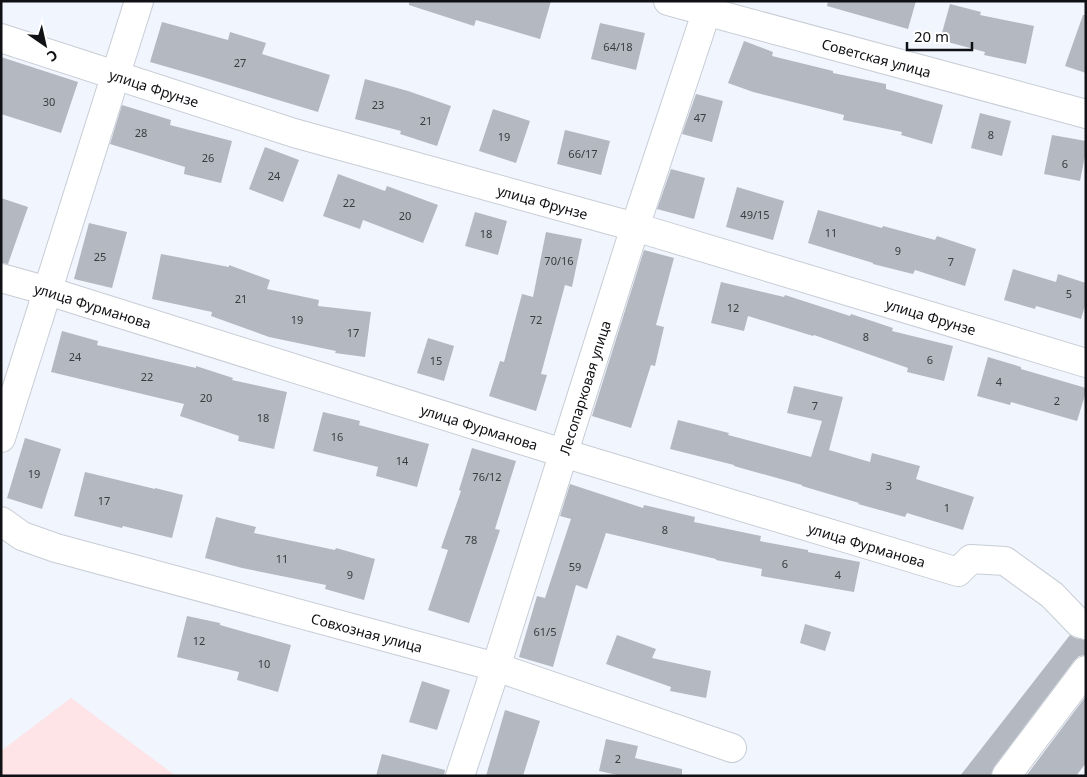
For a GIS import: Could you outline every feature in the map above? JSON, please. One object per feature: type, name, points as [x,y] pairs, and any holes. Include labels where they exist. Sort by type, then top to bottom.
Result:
[{"type":"street","points":[[1,438],[139,1]]},
{"type":"street","name":"Советская улица","points":[[668,1],[708,7],[1086,114]]},
{"type":"street","name":"Лесопарковая улица","points":[[460,776],[635,227],[708,7]]},
{"type":"street","name":"улица Фрунзе","points":[[1,38],[294,133],[635,227],[1086,363]]},
{"type":"street","name":"улица Фурманова","points":[[1,278],[48,291],[563,453],[958,572],[970,559],[1005,562],[1082,615]]},
{"type":"street","name":"Совхозная улица","points":[[1,521],[22,536],[56,548],[496,667],[732,748]]},
{"type":"street","points":[[1006,776],[1086,670]]},
{"type":"shaded area","points":[[71,698],[176,776],[1,776],[1,751]]},
{"type":"building","points":[[409,1],[551,1],[540,39],[476,20],[474,26],[409,5]]},
{"type":"building","points":[[828,1],[916,1],[908,29],[827,6]]},
{"type":"building","points":[[950,4],[981,12],[980,15],[1034,26],[1026,64],[984,55],[985,52],[940,40]]},
{"type":"building","points":[[1083,15],[1086,15],[1086,73],[1065,66]]},
{"type":"building","points":[[162,22],[228,40],[230,32],[266,43],[262,54],[330,75],[318,112],[150,62]]},
{"type":"building","points":[[600,23],[645,33],[636,70],[591,59]]},
{"type":"building","points":[[744,41],[773,52],[772,56],[833,71],[833,73],[886,84],[886,89],[943,105],[932,144],[901,135],[902,132],[843,120],[844,115],[753,92],[728,83]]},
{"type":"building","points":[[1,57],[78,82],[61,133],[1,114]]},
{"type":"building","points":[[365,79],[451,106],[437,146],[400,134],[401,131],[355,119]]},
{"type":"building","points":[[696,94],[723,101],[712,142],[682,134]]},
{"type":"building","points":[[122,105],[171,120],[170,125],[232,141],[221,183],[184,174],[185,167],[110,144]]},
{"type":"building","points":[[493,109],[530,121],[516,163],[479,151]]},
{"type":"building","points":[[980,113],[1011,121],[1002,156],[971,148]]},
{"type":"building","points":[[565,130],[610,141],[601,175],[557,164]]},
{"type":"building","points":[[1052,135],[1086,141],[1080,181],[1044,174]]},
{"type":"building","points":[[265,147],[299,160],[283,202],[249,189]]},
{"type":"building","points":[[671,169],[705,178],[694,219],[657,209]]},
{"type":"building","points":[[338,174],[385,191],[387,186],[438,205],[423,243],[363,220],[360,229],[323,216]]},
{"type":"building","points":[[737,187],[784,201],[773,240],[726,227]]},
{"type":"building","points":[[1,198],[28,207],[8,264],[1,263]]},
{"type":"building","points":[[818,210],[882,228],[883,226],[935,240],[937,236],[976,249],[965,286],[915,270],[913,274],[873,264],[808,243]]},
{"type":"building","points":[[475,212],[507,221],[498,255],[465,246]]},
{"type":"building","points":[[89,223],[127,232],[112,288],[74,279]]},
{"type":"building","points":[[546,232],[582,239],[572,287],[565,285],[541,374],[547,375],[536,411],[489,396],[500,361],[504,362],[522,294],[533,297]]},
{"type":"building","points":[[644,250],[674,258],[656,325],[664,327],[655,366],[651,365],[631,428],[592,416]]},
{"type":"building","points":[[161,254],[229,267],[229,265],[270,280],[267,289],[319,300],[318,306],[371,312],[365,357],[335,353],[336,351],[269,337],[211,316],[212,312],[152,299]]},
{"type":"building","points":[[1013,269],[1056,282],[1058,274],[1086,283],[1086,303],[1081,319],[1036,306],[1035,309],[1004,300]]},
{"type":"building","points":[[721,282],[784,297],[785,295],[893,328],[892,331],[953,346],[944,381],[907,372],[908,368],[814,335],[748,316],[744,331],[711,323]]},
{"type":"building","points":[[62,331],[98,341],[97,345],[196,368],[196,366],[233,378],[232,380],[287,392],[274,449],[238,441],[239,436],[180,416],[184,404],[51,372]]},
{"type":"building","points":[[428,338],[454,346],[444,381],[417,373]]},
{"type":"building","points":[[988,357],[1086,388],[1077,421],[1011,402],[1010,405],[977,396]]},
{"type":"building","points":[[794,386],[843,397],[829,450],[870,462],[872,453],[920,466],[916,479],[974,497],[963,530],[907,513],[905,517],[734,465],[670,449],[678,420],[811,457],[822,421],[787,413]]},
{"type":"building","points":[[323,412],[360,421],[359,425],[429,444],[417,487],[376,476],[378,467],[313,451]]},
{"type":"building","points":[[25,438],[61,449],[42,509],[7,498]]},
{"type":"building","points":[[472,448],[516,461],[495,529],[500,530],[469,623],[428,610],[448,550],[441,548],[461,491],[459,490]]},
{"type":"building","points":[[85,472],[183,495],[172,538],[74,516]]},
{"type":"building","points":[[570,484],[643,508],[644,505],[695,517],[694,522],[761,536],[760,541],[860,562],[854,592],[761,576],[762,569],[716,560],[606,533],[587,589],[576,585],[553,667],[519,657],[537,596],[545,598],[571,519],[560,516]]},
{"type":"building","points":[[216,517],[256,527],[254,533],[335,550],[336,548],[375,559],[364,600],[325,589],[326,585],[242,568],[205,558]]},
{"type":"building","points":[[187,616],[220,623],[220,625],[291,645],[278,692],[237,680],[239,672],[177,657]]},
{"type":"building","points":[[805,624],[831,632],[825,651],[800,643]]},
{"type":"building","points":[[617,635],[656,649],[652,658],[711,671],[706,698],[670,691],[671,687],[606,664]]},
{"type":"building","points":[[1070,635],[1086,640],[1086,655],[1079,656],[1074,661],[994,767],[991,776],[960,776]]},
{"type":"building","points":[[422,681],[450,690],[437,730],[409,722]]},
{"type":"building","points":[[1086,696],[1086,763],[1076,776],[1026,776]]},
{"type":"building","points":[[505,710],[540,721],[523,776],[486,776]]},
{"type":"building","points":[[606,739],[638,746],[635,758],[682,769],[682,776],[622,776],[599,771]]},
{"type":"building","points":[[382,754],[445,770],[444,776],[376,776]]}]
